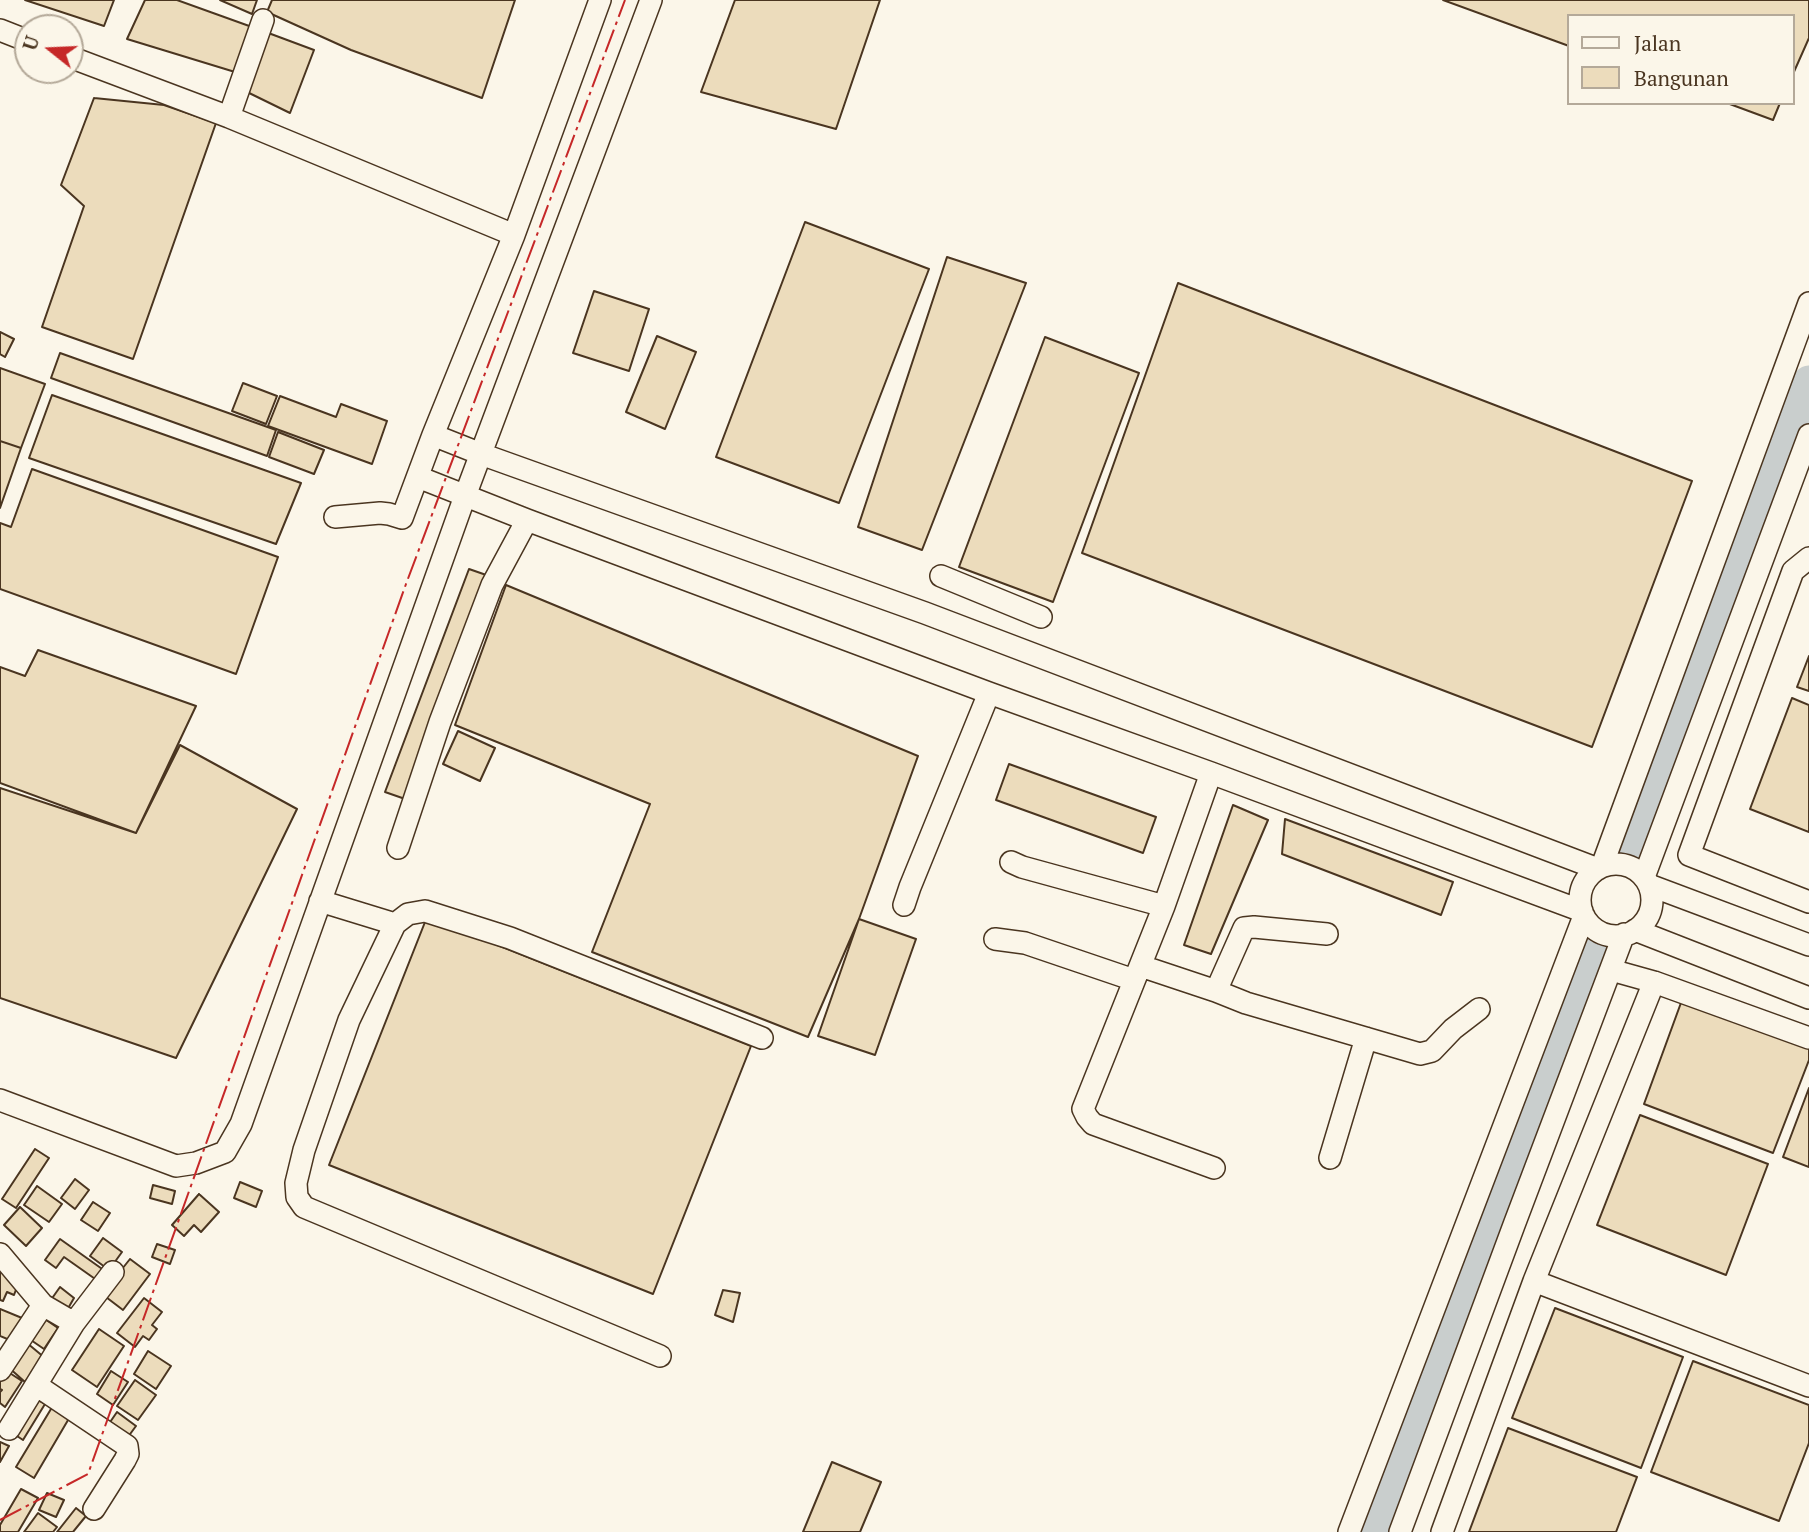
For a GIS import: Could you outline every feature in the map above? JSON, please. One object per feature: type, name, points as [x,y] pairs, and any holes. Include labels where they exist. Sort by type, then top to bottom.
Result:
[{"type":"street","points":[[335,517],[380,513],[402,518],[514,235],[600,0]]},
{"type":"street","points":[[0,1100],[176,1166],[196,1163],[225,1152],[242,1124],[465,496],[651,0]]},
{"type":"street","points":[[229,117],[263,20]]},
{"type":"street","points":[[84,62],[229,117],[514,235]]},
{"type":"street","points":[[1349,1532],[1583,913],[1581,892],[1584,883],[1600,867],[1809,303]]},
{"type":"street","points":[[433,435],[925,613],[1600,867],[1620,864],[1629,866],[1646,881],[1809,945]]},
{"type":"street","points":[[418,477],[989,693],[1583,913],[1597,930],[1615,936],[1630,932],[1643,923],[1651,905],[1651,894],[1646,881],[1809,435]]},
{"type":"street","points":[[398,848],[440,722],[488,597],[527,520]]},
{"type":"street","points":[[1809,558],[1793,571],[1689,855],[1809,902]]},
{"type":"street","points":[[941,576],[1041,617]]},
{"type":"street","points":[[904,905],[989,693]]},
{"type":"street","points":[[1211,773],[1164,906],[1083,1109],[1093,1124],[1214,1168]]},
{"type":"street","points":[[1011,862],[1164,906]]},
{"type":"street","points":[[320,901],[395,924]]},
{"type":"street","points":[[660,1356],[304,1207],[297,1197],[296,1183],[304,1150],[349,1020],[395,924],[408,914],[425,911],[510,938],[762,1038]]},
{"type":"street","points":[[1216,991],[1244,928],[1327,934]]},
{"type":"street","points":[[1400,1532],[1611,970],[1630,932]]},
{"type":"street","points":[[1630,932],[1809,998]]},
{"type":"street","points":[[995,939],[1025,943],[1216,991],[1245,1003],[1420,1054],[1432,1051],[1453,1029],[1479,1009]]},
{"type":"street","points":[[1611,970],[1654,982],[1809,1038]]},
{"type":"street","points":[[1442,1532],[1534,1281],[1654,982]]},
{"type":"street","points":[[1330,1158],[1366,1038]]},
{"type":"street","points":[[0,1254],[43,1305],[75,1323]]},
{"type":"street","points":[[9,1429],[75,1323],[113,1272]]},
{"type":"street","points":[[1534,1281],[1809,1386]]},
{"type":"street","points":[[0,1370],[43,1305]]},
{"type":"street","points":[[36,1385],[127,1446],[128,1454],[125,1460],[93,1509]]},
{"type":"building","points":[[25,0],[114,0],[104,26],[84,19],[84,14],[68,14]]},
{"type":"building","points":[[145,0],[177,0],[252,27],[235,72],[127,39]]},
{"type":"building","points":[[220,0],[257,0],[252,14]]},
{"type":"building","points":[[272,0],[515,0],[482,98],[351,50],[267,12]]},
{"type":"building","points":[[735,0],[880,0],[836,129],[701,92]]},
{"type":"building","points":[[1443,0],[1809,0],[1809,38],[1795,70],[1795,14],[1568,14],[1568,46]]},
{"type":"building","points":[[263,31],[314,50],[290,113],[243,90]]},
{"type":"building","points":[[94,98],[164,105],[216,123],[133,359],[42,327],[84,206],[61,185]]},
{"type":"building","points":[[1732,105],[1779,105],[1773,120]]},
{"type":"building","points":[[805,222],[929,269],[839,503],[716,457]]},
{"type":"building","points":[[947,257],[1026,283],[922,550],[858,527]]},
{"type":"building","points":[[1178,283],[1692,481],[1592,747],[1082,553]]},
{"type":"building","points":[[594,291],[649,309],[629,371],[573,353]]},
{"type":"building","points":[[0,332],[14,339],[5,357],[0,354]]},
{"type":"building","points":[[657,336],[696,352],[665,429],[626,412]]},
{"type":"building","points":[[1045,337],[1139,373],[1053,602],[959,567]]},
{"type":"building","points":[[60,353],[276,430],[267,456],[51,378]]},
{"type":"building","points":[[0,368],[45,384],[21,448],[0,441]]},
{"type":"building","points":[[243,383],[277,396],[266,424],[232,411]]},
{"type":"building","points":[[52,395],[301,483],[276,544],[29,458]]},
{"type":"building","points":[[280,396],[336,417],[341,404],[387,421],[372,464],[268,426]]},
{"type":"building","points":[[278,432],[324,450],[314,474],[269,457]]},
{"type":"building","points":[[0,441],[21,448],[0,508]]},
{"type":"building","points":[[32,469],[278,557],[236,674],[0,589],[0,523],[11,527]]},
{"type":"building","points":[[469,569],[492,577],[408,800],[385,792]]},
{"type":"building","points":[[506,585],[918,756],[859,919],[808,1037],[592,952],[650,804],[455,725]]},
{"type":"building","points":[[38,650],[196,706],[136,833],[0,783],[0,667],[25,676]]},
{"type":"building","points":[[1809,656],[1809,691],[1797,687]]},
{"type":"building","points":[[1792,698],[1809,705],[1809,832],[1750,809]]},
{"type":"building","points":[[458,731],[495,748],[480,781],[443,764]]},
{"type":"building","points":[[180,745],[297,809],[176,1058],[0,998],[0,788],[136,833]]},
{"type":"building","points":[[1009,764],[1156,817],[1143,853],[996,800]]},
{"type":"building","points":[[1233,805],[1268,820],[1211,954],[1184,945]]},
{"type":"building","points":[[1285,819],[1453,882],[1441,915],[1282,854]]},
{"type":"building","points":[[427,917],[751,1046],[653,1294],[329,1165]]},
{"type":"building","points":[[859,919],[916,939],[875,1055],[818,1036]]},
{"type":"building","points":[[1682,1000],[1809,1048],[1809,1060],[1773,1153],[1644,1104]]},
{"type":"building","points":[[1809,1088],[1809,1167],[1783,1157]]},
{"type":"building","points":[[1640,1115],[1768,1164],[1726,1275],[1597,1225]]},
{"type":"building","points":[[35,1149],[49,1158],[16,1208],[2,1199]]},
{"type":"building","points":[[75,1179],[89,1190],[75,1209],[61,1198]]},
{"type":"building","points":[[240,1182],[262,1191],[256,1207],[234,1198]]},
{"type":"building","points":[[153,1185],[175,1191],[172,1204],[150,1198]]},
{"type":"building","points":[[37,1186],[62,1204],[49,1222],[24,1205]]},
{"type":"building","points":[[199,1194],[219,1212],[201,1232],[194,1225],[184,1236],[172,1225]]},
{"type":"building","points":[[93,1202],[110,1213],[98,1231],[81,1220]]},
{"type":"building","points":[[20,1207],[42,1228],[26,1246],[4,1225]]},
{"type":"building","points":[[103,1238],[122,1252],[109,1270],[90,1256]]},
{"type":"building","points":[[60,1239],[105,1271],[98,1281],[64,1257],[56,1268],[45,1260]]},
{"type":"building","points":[[157,1244],[175,1250],[170,1264],[152,1257]]},
{"type":"building","points":[[130,1259],[150,1274],[123,1310],[102,1294]]},
{"type":"building","points":[[0,1271],[20,1279],[14,1295],[7,1292],[3,1301],[0,1300]]},
{"type":"building","points":[[60,1287],[74,1298],[66,1312],[48,1304]]},
{"type":"building","points":[[723,1290],[740,1293],[733,1322],[715,1315]]},
{"type":"building","points":[[144,1298],[162,1312],[152,1325],[157,1329],[149,1340],[143,1336],[135,1347],[117,1333]]},
{"type":"building","points":[[1555,1308],[1683,1357],[1641,1468],[1512,1418]]},
{"type":"building","points":[[0,1309],[22,1318],[12,1341],[0,1336]]},
{"type":"building","points":[[39,1315],[58,1328],[44,1349],[25,1336]]},
{"type":"building","points":[[99,1329],[124,1346],[97,1387],[72,1370]]},
{"type":"building","points":[[27,1343],[45,1358],[25,1382],[7,1366]]},
{"type":"building","points":[[148,1351],[171,1366],[156,1389],[134,1374]]},
{"type":"building","points":[[1693,1361],[1809,1405],[1809,1443],[1779,1521],[1651,1472]]},
{"type":"building","points":[[2,1368],[22,1381],[5,1407],[0,1403]]},
{"type":"building","points":[[111,1371],[128,1382],[113,1405],[97,1394]]},
{"type":"building","points":[[135,1380],[156,1395],[138,1420],[117,1406]]},
{"type":"building","points":[[36,1399],[45,1404],[23,1440],[14,1434]]},
{"type":"building","points":[[54,1404],[71,1415],[34,1478],[16,1467]]},
{"type":"building","points":[[117,1412],[136,1426],[125,1441],[106,1428]]},
{"type":"building","points":[[1508,1428],[1637,1477],[1616,1532],[1469,1532]]},
{"type":"building","points":[[0,1442],[9,1446],[0,1462]]},
{"type":"building","points":[[832,1462],[881,1482],[860,1532],[803,1532]]},
{"type":"building","points":[[21,1489],[38,1498],[18,1532],[0,1532],[0,1525]]},
{"type":"building","points":[[47,1493],[64,1500],[56,1517],[39,1510]]},
{"type":"building","points":[[76,1508],[86,1516],[73,1532],[57,1532]]},
{"type":"building","points":[[38,1513],[57,1527],[53,1532],[24,1532]]},
{"type":"waterway","points":[[1636,851],[1809,382]]},
{"type":"waterway","points":[[1375,1532],[1596,941]]},
{"type":"power","points":[[0,1520],[88,1474],[406,584],[625,0]]}]
